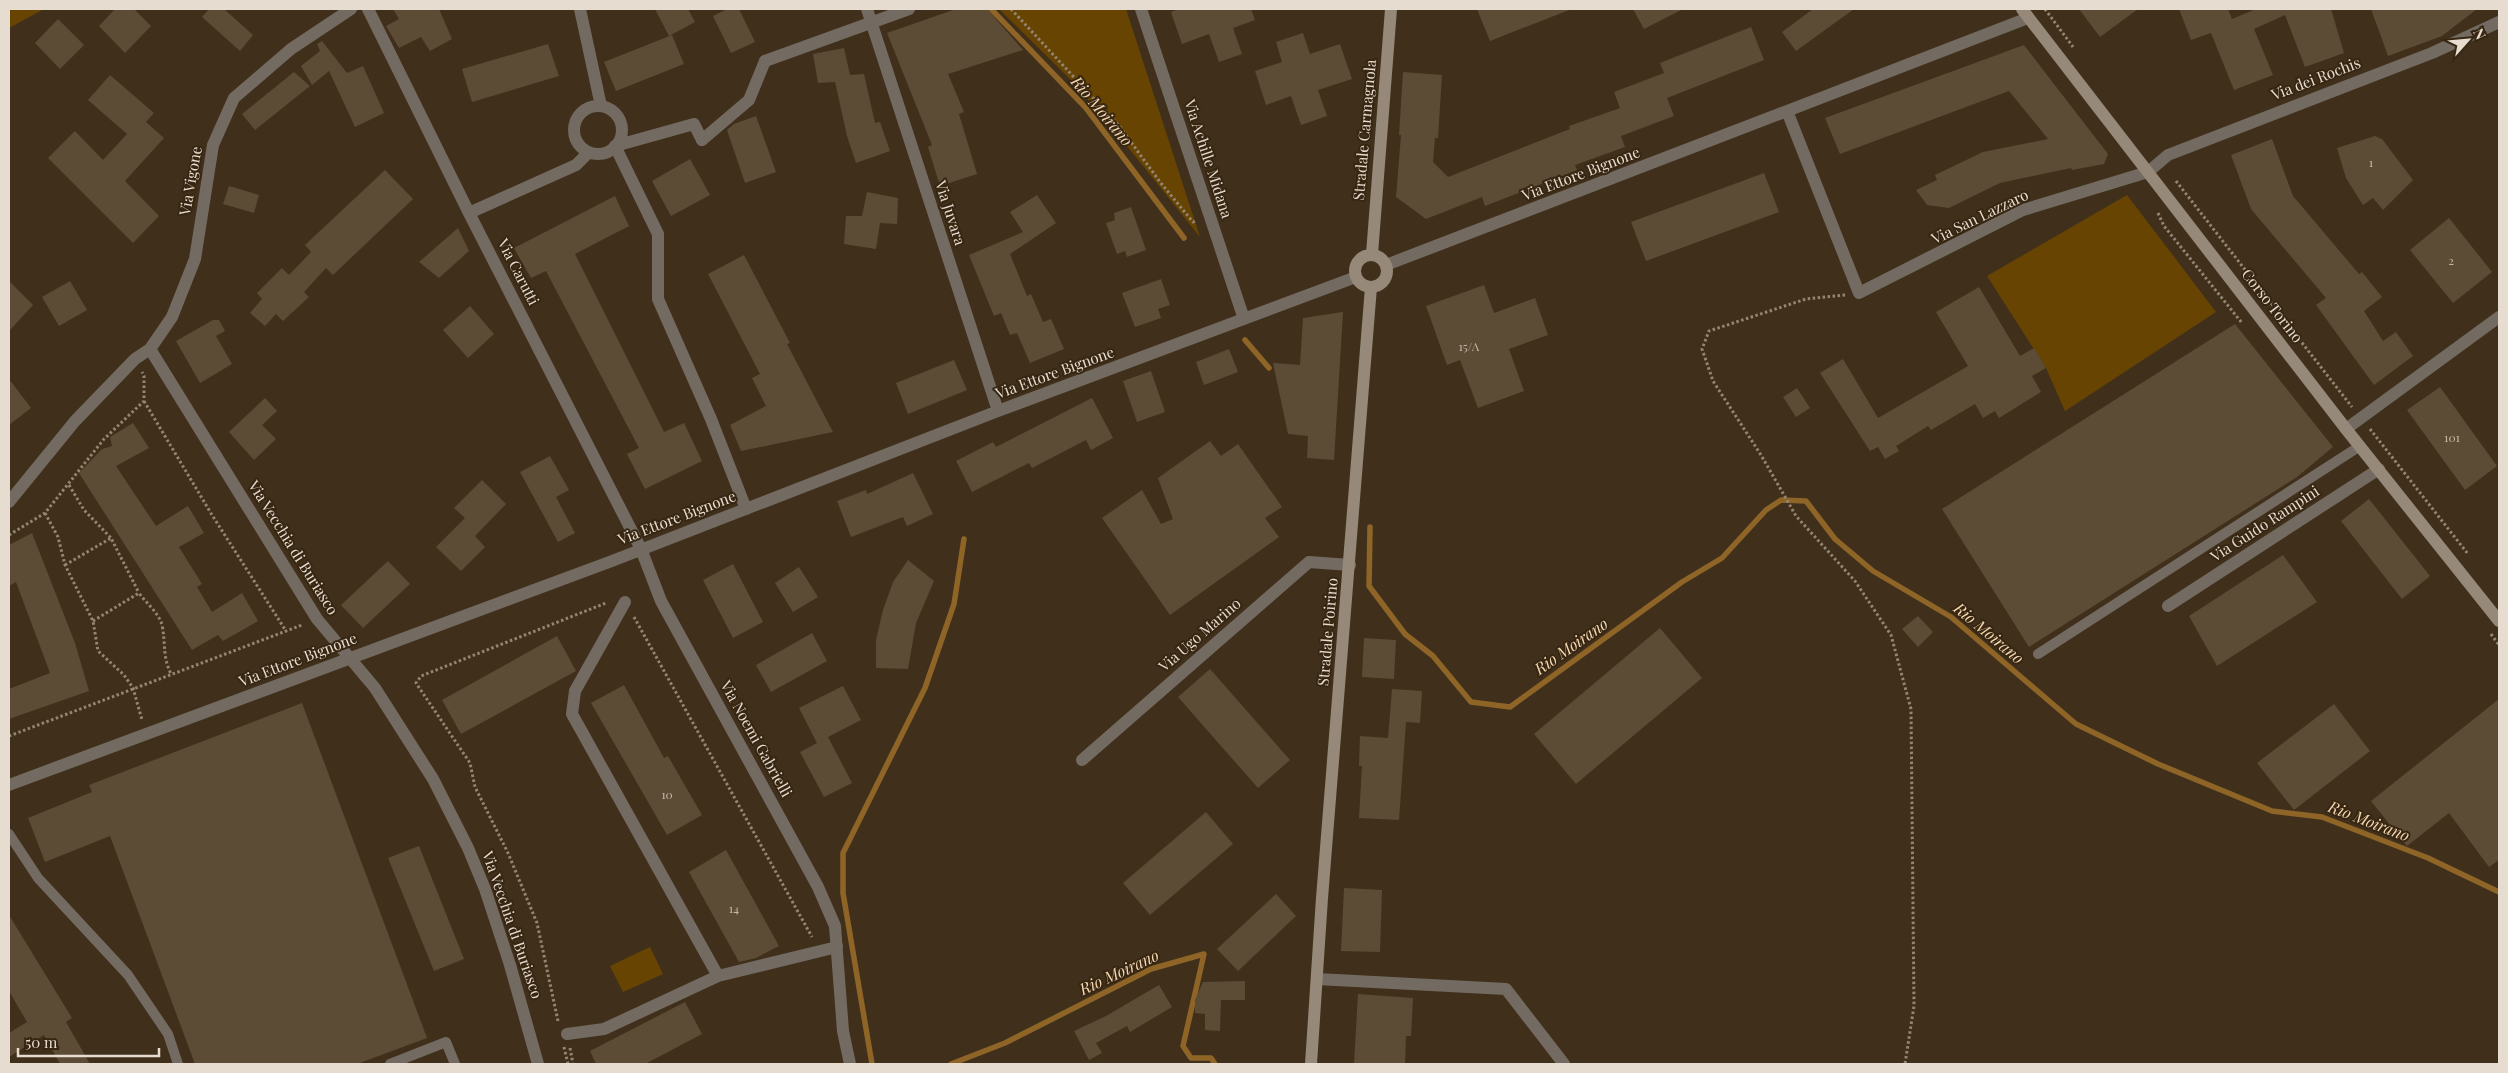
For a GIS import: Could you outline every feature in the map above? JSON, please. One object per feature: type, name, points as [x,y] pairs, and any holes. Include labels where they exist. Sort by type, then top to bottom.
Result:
[{"type":"main road","name":"Stradale Carmagnola","points":[[1372,254],[1391,9]]},
{"type":"main road","name":"Corso Torino","points":[[2025,13],[2346,429],[2499,621]]},
{"type":"main road","points":[[1372,254],[1381,258],[1386,265],[1384,280],[1371,287],[1362,284],[1356,276],[1358,261],[1362,257],[1372,254]]},
{"type":"main road","name":"Stradale Poirino","points":[[1311,1064],[1371,287]]},
{"type":"street","name":"Via Vigone","points":[[150,349],[172,317],[195,258],[213,145],[234,98],[291,49],[351,9]]},
{"type":"street","name":"Via Carutti","points":[[368,9],[469,213],[641,549]]},
{"type":"street","points":[[580,9],[601,106]]},
{"type":"street","name":"Via Juvara","points":[[867,9],[998,411]]},
{"type":"street","points":[[615,146],[621,133],[621,126],[614,113],[601,106],[586,109],[576,120],[574,135],[582,148],[589,152],[603,153],[615,146],[694,124],[702,140],[749,100],[765,61],[909,9]]},
{"type":"street","name":"Via Achille Midana","points":[[1141,9],[1244,319]]},
{"type":"street","name":"Via Ettore Bignone","points":[[1386,265],[1787,111],[2025,13]]},
{"type":"street","name":"Via dei Rochis","points":[[2148,172],[2168,155],[2432,53],[2499,22]]},
{"type":"street","points":[[1787,111],[1859,293]]},
{"type":"street","points":[[615,146],[658,234],[658,299],[711,419],[746,509]]},
{"type":"street","points":[[469,213],[576,165],[589,152]]},
{"type":"street","name":"Via San Lazzaro","points":[[1859,293],[1955,247],[2023,210],[2148,172]]},
{"type":"street","name":"Via Ettore Bignone","points":[[9,785],[641,549],[998,411],[1356,276]]},
{"type":"street","points":[[2346,429],[2499,316]]},
{"type":"street","points":[[9,502],[75,421],[135,359],[150,349]]},
{"type":"street","name":"Via Vecchia di Buriasco","points":[[150,349],[317,619],[374,688],[433,779],[468,848],[510,965],[538,1064]]},
{"type":"street","name":"Via Guido Rampini","points":[[2168,606],[2379,469]]},
{"type":"street","name":"Via Noemi Gabrielli","points":[[641,549],[661,601],[818,887],[835,926],[842,1031],[850,1064]]},
{"type":"street","name":"Via Ugo Marino","points":[[1082,760],[1309,562],[1350,565]]},
{"type":"street","points":[[625,602],[575,691],[572,714],[718,976]]},
{"type":"street","points":[[567,1034],[604,1029],[718,976],[837,946]]},
{"type":"street","points":[[1317,979],[1506,989],[1564,1064]]},
{"type":"lane","points":[[2038,654],[2360,446]]},
{"type":"lane","points":[[9,834],[38,878],[128,975],[168,1034],[178,1064]]},
{"type":"lane","points":[[390,1064],[446,1042],[454,1064]]},
{"type":"path","points":[[1011,9],[1120,128],[1160,182],[1193,222],[1209,217]]},
{"type":"path","points":[[2172,174],[2469,556]]},
{"type":"path","points":[[1859,293],[1806,299],[1708,331],[1702,349],[1713,381],[1761,454],[1790,508],[1830,556],[1855,581],[1891,635],[1911,709],[1914,1006],[1905,1064]]},
{"type":"path","points":[[135,359],[144,376],[144,401],[212,515],[286,630]]},
{"type":"path","points":[[9,536],[45,513],[104,439],[144,401]]},
{"type":"path","points":[[69,485],[84,510],[111,538],[139,594],[156,613],[162,624],[164,658],[171,674]]},
{"type":"path","points":[[45,513],[58,537],[65,565],[94,621],[98,652],[124,675],[133,688],[146,735]]},
{"type":"path","points":[[65,565],[111,538]]},
{"type":"path","points":[[94,621],[139,594]]},
{"type":"path","points":[[9,736],[317,619]]},
{"type":"shaded area","points":[[9,9],[44,9],[9,28]]},
{"type":"shaded area","points":[[999,9],[1126,9],[1200,237],[1107,121],[1068,77]]},
{"type":"shaded area","points":[[2127,195],[2216,312],[2065,411],[2046,368],[1987,276]]},
{"type":"shaded area","points":[[650,947],[663,974],[623,992],[610,966]]},
{"type":"building","points":[[115,9],[134,9],[151,26],[125,53],[99,26]]},
{"type":"building","points":[[209,9],[224,9],[253,35],[240,51],[202,17]]},
{"type":"building","points":[[393,9],[439,9],[452,39],[430,51],[421,37],[399,48],[386,26],[399,19]]},
{"type":"building","points":[[655,9],[688,9],[695,22],[669,36]]},
{"type":"building","points":[[727,9],[739,9],[755,42],[731,53],[713,16]]},
{"type":"building","points":[[956,9],[987,9],[1023,50],[948,74],[964,112],[959,114],[977,174],[940,186],[928,147],[932,145],[887,33]]},
{"type":"building","points":[[1179,9],[1251,9],[1255,20],[1233,28],[1242,54],[1219,62],[1209,34],[1182,44],[1171,12]]},
{"type":"building","points":[[1477,9],[1569,9],[1569,10],[1490,41]]},
{"type":"building","points":[[1633,9],[1683,9],[1644,29]]},
{"type":"building","points":[[1813,9],[1854,9],[1796,51],[1782,32]]},
{"type":"building","points":[[2079,9],[2138,9],[2100,37]]},
{"type":"building","points":[[2179,9],[2228,9],[2232,19],[2256,9],[2331,9],[2344,53],[2305,67],[2285,15],[2254,29],[2273,75],[2234,90],[2211,33],[2191,40]]},
{"type":"building","points":[[2371,9],[2477,9],[2442,36],[2388,56]]},
{"type":"building","points":[[58,19],[84,45],[60,69],[35,43]]},
{"type":"building","points":[[1751,27],[1764,60],[1667,98],[1674,116],[1621,136],[1625,147],[1575,165],[1577,170],[1485,206],[1482,197],[1426,219],[1396,197],[1401,135],[1399,135],[1403,72],[1442,75],[1438,138],[1435,138],[1433,162],[1448,177],[1570,129],[1569,126],[1620,108],[1614,92],[1664,73],[1660,63]]},
{"type":"building","points":[[1303,33],[1310,54],[1340,44],[1352,79],[1318,90],[1327,116],[1301,125],[1291,96],[1266,105],[1255,71],[1282,62],[1276,42]]},
{"type":"building","points":[[672,35],[684,64],[616,91],[604,62]]},
{"type":"building","points":[[322,41],[347,73],[363,66],[384,113],[355,127],[329,71],[312,85],[301,66],[320,51],[317,44]]},
{"type":"building","points":[[548,44],[559,76],[472,102],[462,69]]},
{"type":"building","points":[[2024,45],[2108,154],[2104,164],[2072,170],[2071,168],[2000,183],[1949,208],[1927,205],[1916,190],[1937,180],[1935,175],[1983,152],[2048,139],[2009,91],[1840,154],[1825,118]]},
{"type":"building","points":[[844,48],[850,75],[864,74],[875,123],[880,122],[890,151],[856,163],[847,136],[835,82],[818,83],[813,54]]},
{"type":"building","points":[[294,72],[310,86],[255,130],[242,114]]},
{"type":"building","points":[[110,75],[154,113],[146,122],[164,138],[125,181],[159,216],[133,243],[48,158],[75,131],[103,160],[127,134],[88,100]]},
{"type":"building","points":[[756,116],[776,172],[745,183],[727,130],[734,124]]},
{"type":"building","points":[[2375,136],[2382,139],[2413,180],[2383,210],[2373,198],[2363,205],[2346,178],[2337,148]]},
{"type":"building","points":[[2272,139],[2293,196],[2359,274],[2362,272],[2382,297],[2364,311],[2383,341],[2396,332],[2413,356],[2374,385],[2316,305],[2326,298],[2251,209],[2231,155]]},
{"type":"building","points":[[690,159],[710,195],[671,216],[652,181]]},
{"type":"building","points":[[385,170],[413,199],[333,275],[326,268],[304,292],[309,297],[283,321],[276,314],[265,326],[250,313],[262,299],[257,293],[282,268],[289,275],[311,252],[305,245]]},
{"type":"building","points":[[1764,173],[1779,212],[1646,261],[1631,222]]},
{"type":"building","points":[[229,186],[259,195],[254,213],[223,204]]},
{"type":"building","points":[[867,192],[898,198],[897,224],[880,223],[876,249],[844,244],[846,216],[862,216]]},
{"type":"building","points":[[1037,195],[1056,223],[1010,254],[1027,296],[1031,294],[1043,322],[1051,319],[1064,349],[1030,363],[1017,333],[1010,335],[1001,313],[994,316],[969,255],[1023,232],[1010,212]]},
{"type":"building","points":[[615,196],[629,226],[575,254],[664,432],[684,423],[702,461],[645,489],[627,454],[639,448],[546,271],[531,278],[514,248]]},
{"type":"building","points":[[1131,207],[1146,250],[1127,257],[1125,251],[1117,254],[1106,223],[1115,220],[1114,213]]},
{"type":"building","points":[[2449,218],[2492,272],[2453,303],[2410,250]]},
{"type":"building","points":[[458,228],[469,251],[439,278],[419,262]]},
{"type":"building","points":[[744,255],[790,343],[787,344],[833,432],[741,451],[730,425],[766,406],[752,378],[760,374],[708,274]]},
{"type":"building","points":[[1161,279],[1170,305],[1158,309],[1161,318],[1135,327],[1122,293]]},
{"type":"building","points":[[9,281],[33,305],[9,331]]},
{"type":"building","points":[[70,281],[87,310],[59,326],[42,297]]},
{"type":"building","points":[[1484,285],[1494,313],[1535,298],[1548,335],[1509,349],[1524,391],[1478,408],[1460,360],[1447,365],[1426,306]]},
{"type":"building","points":[[1979,287],[2020,356],[2034,348],[2046,368],[2032,376],[2041,392],[1999,418],[1995,411],[1983,418],[1975,404],[1931,430],[1928,426],[1896,446],[1899,451],[1885,459],[1878,447],[1870,451],[1820,373],[1843,359],[1878,418],[1968,366],[1936,312]]},
{"type":"building","points":[[470,306],[494,334],[468,358],[443,330]]},
{"type":"building","points":[[1343,312],[1334,460],[1307,458],[1308,436],[1288,434],[1273,363],[1300,365],[1303,318]]},
{"type":"building","points":[[213,320],[219,320],[225,331],[216,336],[232,364],[200,383],[176,341]]},
{"type":"building","points":[[2235,324],[2333,447],[2297,477],[2029,647],[1942,509]]},
{"type":"building","points":[[1229,349],[1238,372],[1204,385],[1196,362]]},
{"type":"building","points":[[954,360],[967,390],[908,414],[896,383]]},
{"type":"building","points":[[1151,371],[1165,412],[1137,422],[1123,381]]},
{"type":"building","points":[[9,379],[31,408],[9,425]]},
{"type":"building","points":[[2440,387],[2497,466],[2465,490],[2407,410]]},
{"type":"building","points":[[1797,388],[1810,408],[1796,417],[1783,397]]},
{"type":"building","points":[[265,398],[277,411],[262,425],[276,439],[254,460],[229,432]]},
{"type":"building","points":[[1092,398],[1113,438],[1091,450],[1086,440],[1032,468],[1029,463],[972,492],[956,461],[993,442],[996,447]]},
{"type":"building","points":[[133,423],[149,448],[116,466],[156,526],[188,506],[204,533],[179,547],[202,584],[197,587],[212,612],[242,593],[258,621],[223,641],[218,635],[192,650],[79,473],[102,449],[112,446],[110,437]]},
{"type":"building","points":[[1210,441],[1221,456],[1238,444],[1282,507],[1265,518],[1279,537],[1170,615],[1102,518],[1142,490],[1161,524],[1173,519],[1158,478]]},
{"type":"building","points":[[550,456],[569,490],[556,497],[575,533],[558,542],[520,472]]},
{"type":"building","points":[[913,473],[933,514],[907,526],[903,517],[851,537],[837,501],[866,490],[867,494]]},
{"type":"building","points":[[482,480],[506,504],[475,536],[485,547],[461,571],[436,547],[465,518],[454,508]]},
{"type":"building","points":[[2369,499],[2430,576],[2402,599],[2341,521]]},
{"type":"building","points":[[32,533],[75,643],[89,691],[9,719],[9,689],[50,673],[16,582],[9,586],[9,545]]},
{"type":"building","points":[[2283,555],[2317,602],[2217,666],[2189,616]]},
{"type":"building","points":[[908,560],[934,581],[916,623],[908,669],[876,668],[876,640],[883,610],[893,582]]},
{"type":"building","points":[[388,561],[410,584],[363,628],[341,605]]},
{"type":"building","points":[[733,564],[763,622],[733,638],[703,580]]},
{"type":"building","points":[[799,567],[818,597],[793,612],[775,583]]},
{"type":"building","points":[[1918,616],[1933,632],[1918,647],[1902,629]]},
{"type":"building","points":[[1660,628],[1702,678],[1576,784],[1534,734]]},
{"type":"building","points":[[812,633],[827,661],[771,692],[756,665]]},
{"type":"building","points":[[557,636],[576,671],[461,734],[442,700]]},
{"type":"building","points":[[1364,638],[1396,640],[1394,679],[1362,677]]},
{"type":"building","points":[[1210,669],[1290,760],[1258,788],[1178,697]]},
{"type":"building","points":[[624,685],[664,758],[668,756],[702,815],[667,835],[591,703]]},
{"type":"building","points":[[843,686],[861,720],[828,737],[852,783],[824,797],[800,752],[817,743],[799,708]]},
{"type":"building","points":[[1392,689],[1422,691],[1420,723],[1406,722],[1399,820],[1359,818],[1362,766],[1359,766],[1360,736],[1388,738]]},
{"type":"building","points":[[2499,699],[2499,860],[2489,867],[2449,813],[2407,846],[2371,801]]},
{"type":"building","points":[[302,703],[427,1038],[357,1064],[195,1064],[110,836],[45,862],[28,818],[92,792],[89,785]]},
{"type":"building","points":[[2334,704],[2370,751],[2294,810],[2257,763]]},
{"type":"building","points":[[1206,812],[1233,844],[1150,915],[1123,883]]},
{"type":"building","points":[[419,846],[464,959],[434,971],[388,858]]},
{"type":"building","points":[[726,850],[779,946],[756,958],[739,962],[689,872]]},
{"type":"building","points":[[1344,888],[1382,890],[1380,952],[1341,951]]},
{"type":"building","points":[[1276,894],[1296,916],[1238,971],[1217,949]]},
{"type":"building","points":[[9,915],[72,1018],[66,1022],[90,1064],[60,1064],[44,1035],[9,1057],[9,1033],[27,1022],[9,991]]},
{"type":"building","points":[[1245,981],[1245,1000],[1221,1000],[1220,1031],[1205,1030],[1205,1014],[1195,1013],[1195,1000],[1203,982]]},
{"type":"building","points":[[1159,985],[1172,1007],[1130,1032],[1127,1026],[1096,1043],[1102,1053],[1089,1060],[1074,1031],[1106,1016]]},
{"type":"building","points":[[1358,994],[1413,998],[1411,1036],[1406,1036],[1405,1064],[1354,1064]]},
{"type":"building","points":[[685,1002],[702,1034],[645,1064],[596,1064],[590,1051]]},
{"type":"waterway","name":"Rio Moirano","points":[[991,9],[1086,108],[1184,238]]},
{"type":"waterway","points":[[1245,340],[1269,368]]},
{"type":"waterway","name":"Rio Moirano","points":[[1370,527],[1369,586],[1405,634],[1433,656],[1471,702],[1510,707],[1682,582],[1722,558],[1766,510],[1781,500],[1806,501],[1835,539],[1873,571],[1951,617],[2076,724],[2158,764],[2272,811],[2322,817],[2428,858],[2499,892]]},
{"type":"waterway","points":[[872,1064],[843,893],[843,853],[925,688],[954,604],[964,539]]},
{"type":"waterway","name":"Rio Moirano","points":[[951,1064],[1005,1043],[1151,969],[1204,954],[1183,1046],[1191,1058],[1211,1058],[1215,1064]]}]
